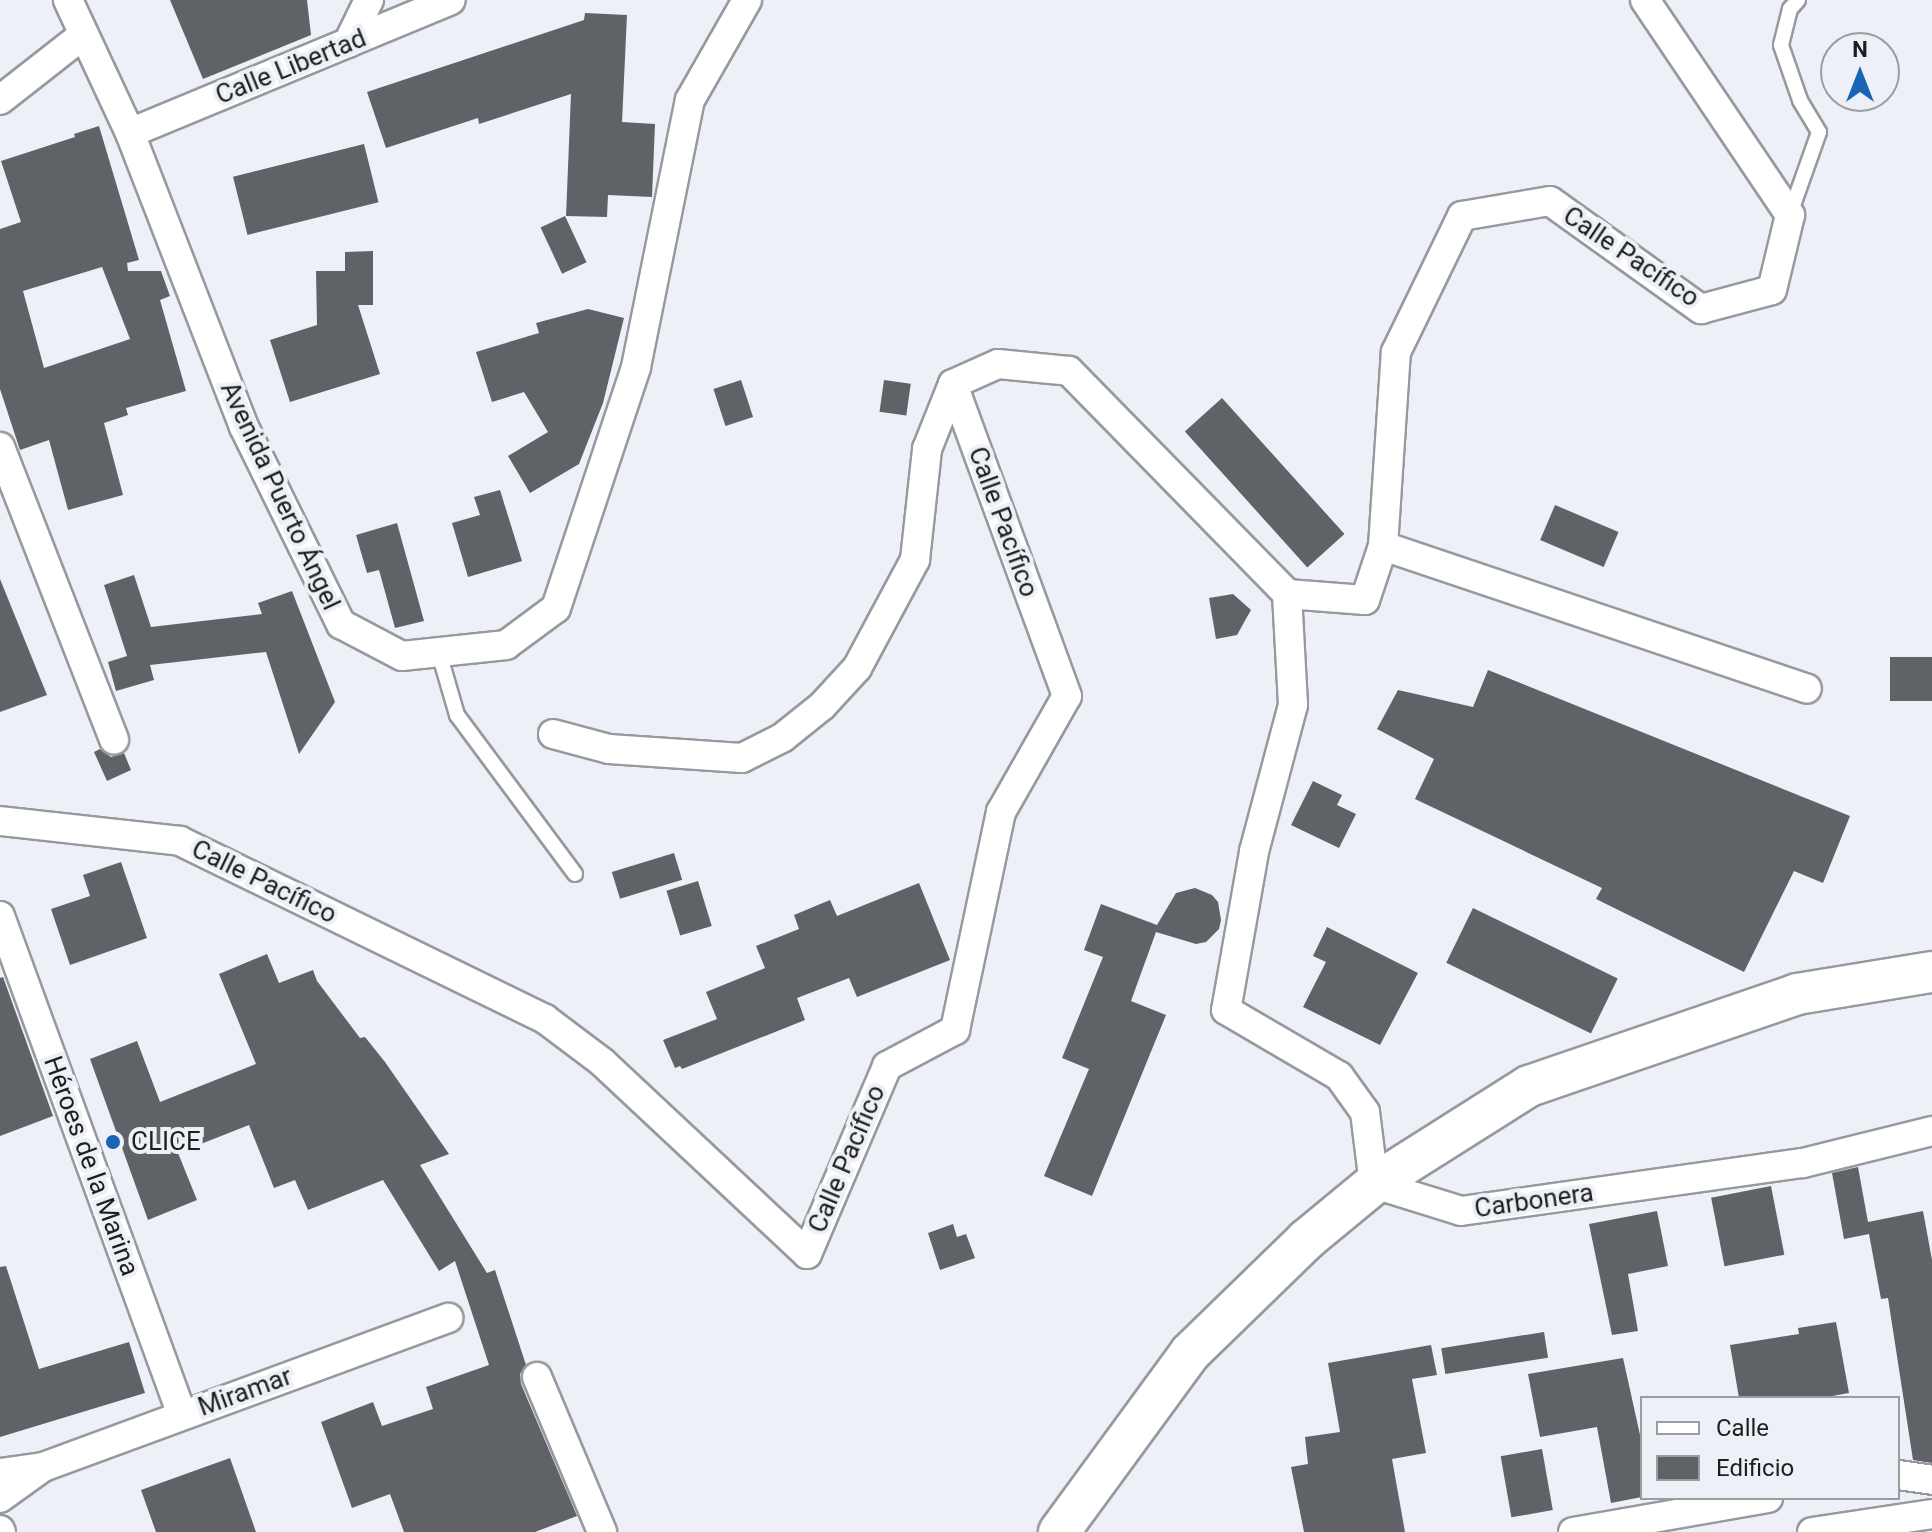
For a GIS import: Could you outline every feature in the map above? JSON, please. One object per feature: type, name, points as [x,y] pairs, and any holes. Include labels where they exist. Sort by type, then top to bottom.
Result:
[{"type":"main road","points":[[1059,1532],[1190,1353],[1306,1240],[1374,1184],[1529,1086],[1797,994],[1932,972]]},
{"type":"street","name":"Avenida Puerto Ángel","points":[[68,0],[130,133],[244,427],[341,624],[402,656],[506,645],[556,608],[636,367],[690,100],[747,0]]},
{"type":"street","points":[[348,43],[369,0]]},
{"type":"street","name":"Calle Libertad","points":[[130,133],[451,0]]},
{"type":"street","points":[[1645,0],[1790,215]]},
{"type":"street","points":[[0,100],[83,35]]},
{"type":"street","name":"Calle Pacífico","points":[[1287,594],[1365,600],[1383,546],[1396,352],[1462,216],[1550,201],[1701,309],[1772,290],[1790,215]]},
{"type":"street","points":[[553,734],[609,749],[742,758],[782,738],[822,706],[857,668],[915,560],[927,449],[953,384],[998,364],[1069,371],[1287,594],[1293,705],[1254,852],[1226,1010],[1339,1076],[1365,1112],[1374,1184]]},
{"type":"street","name":"Calle Pacífico","points":[[6,827],[180,841],[545,1019],[602,1062],[807,1254],[887,1066],[955,1030],[1001,812],[1067,696],[953,384]]},
{"type":"street","points":[[0,447],[114,740]]},
{"type":"street","points":[[1383,546],[1807,689]]},
{"type":"street","name":"Héroes de la Marina","points":[[0,916],[182,1415]]},
{"type":"street","name":"Carbonera","points":[[1374,1184],[1461,1211],[1803,1163],[1932,1131]]},
{"type":"street","name":"Miramar","points":[[0,1473],[43,1467],[448,1318]]},
{"type":"street","points":[[537,1377],[593,1529]]},
{"type":"street","name":"Miramar","points":[[0,1498],[43,1467]]},
{"type":"street","points":[[1900,1475],[1932,1480]]},
{"type":"street","points":[[1573,1532],[1757,1500]]},
{"type":"street","points":[[1812,1532],[1932,1514]]},
{"type":"lane","points":[[1790,215],[1819,132],[1800,100],[1781,45],[1790,9],[1798,0]]},
{"type":"lane","points":[[439,653],[457,715],[575,874]]},
{"type":"building","points":[[170,0],[307,0],[311,35],[203,79]]},
{"type":"building","points":[[585,13],[627,15],[622,122],[655,124],[652,197],[608,195],[607,217],[566,216],[571,94],[479,124],[478,118],[386,148],[367,92],[584,20]]},
{"type":"building","points":[[99,126],[139,260],[127,263],[128,271],[161,271],[170,296],[160,300],[186,391],[126,408],[128,415],[104,423],[123,495],[68,510],[49,440],[20,450],[0,389],[0,229],[21,222],[1,161],[75,137],[74,134]],"holes":[[[102,267],[130,339],[44,368],[23,291]]]},
{"type":"building","points":[[364,144],[379,202],[248,235],[233,177]]},
{"type":"building","points":[[565,216],[587,262],[562,274],[541,227]]},
{"type":"building","points":[[373,251],[373,305],[358,305],[380,374],[290,402],[270,340],[317,325],[316,271],[345,271],[345,252]]},
{"type":"building","points":[[588,309],[624,318],[603,403],[579,464],[530,493],[508,456],[548,432],[524,392],[492,402],[476,352],[539,333],[536,323]]},
{"type":"building","points":[[741,380],[753,417],[725,426],[713,389]]},
{"type":"building","points":[[884,380],[911,384],[906,415],[880,412]]},
{"type":"building","points":[[1222,398],[1344,534],[1307,567],[1185,431]]},
{"type":"building","points":[[500,490],[522,561],[468,577],[452,523],[480,515],[474,497]]},
{"type":"building","points":[[1555,505],[1619,532],[1604,567],[1540,540]]},
{"type":"building","points":[[397,523],[424,621],[395,628],[379,570],[367,573],[356,535]]},
{"type":"building","points":[[134,575],[151,627],[262,614],[258,603],[292,591],[335,702],[299,754],[266,652],[150,665],[154,680],[116,691],[108,662],[127,656],[104,585]]},
{"type":"building","points":[[0,579],[47,695],[0,712]]},
{"type":"building","points":[[1233,594],[1251,610],[1237,635],[1216,639],[1209,598]]},
{"type":"building","points":[[1890,657],[1932,657],[1932,701],[1890,701]]},
{"type":"building","points":[[1488,670],[1850,816],[1823,883],[1794,871],[1744,972],[1596,899],[1602,888],[1415,799],[1434,759],[1377,729],[1398,690],[1473,707]]},
{"type":"building","points":[[100,749],[111,757],[124,753],[131,770],[107,781],[94,752]]},
{"type":"building","points":[[1313,781],[1342,795],[1337,805],[1356,814],[1339,848],[1291,825]]},
{"type":"building","points":[[674,853],[682,880],[620,899],[612,872]]},
{"type":"building","points":[[121,862],[147,938],[70,965],[51,909],[90,896],[83,875]]},
{"type":"building","points":[[698,881],[712,926],[680,936],[666,891]]},
{"type":"building","points":[[919,883],[950,960],[857,997],[849,978],[797,998],[805,1020],[682,1069],[680,1066],[675,1068],[663,1040],[717,1019],[706,992],[765,968],[756,946],[799,929],[794,915],[830,900],[837,916]]},
{"type":"building","points":[[1195,888],[1212,895],[1218,902],[1219,929],[1206,942],[1196,944],[1156,932],[1131,1001],[1166,1015],[1092,1196],[1044,1176],[1089,1069],[1062,1058],[1103,957],[1084,950],[1101,904],[1157,925],[1176,893]]},
{"type":"building","points":[[1473,908],[1618,979],[1591,1033],[1446,963]]},
{"type":"building","points":[[1327,927],[1418,973],[1380,1045],[1303,1007],[1326,962],[1313,956]]},
{"type":"building","points":[[267,954],[279,983],[313,970],[317,981],[360,1038],[365,1037],[385,1062],[449,1154],[420,1165],[487,1273],[495,1270],[526,1365],[520,1374],[521,1384],[577,1516],[535,1532],[404,1532],[390,1494],[352,1508],[321,1422],[373,1402],[382,1426],[433,1409],[426,1387],[489,1365],[455,1261],[439,1271],[383,1180],[308,1210],[295,1180],[274,1188],[249,1125],[178,1153],[197,1200],[148,1220],[90,1059],[137,1041],[160,1102],[256,1064],[219,974]]},
{"type":"building","points":[[3,977],[53,1116],[0,1136],[0,978]]},
{"type":"building","points":[[1858,1167],[1868,1222],[1923,1211],[1932,1260],[1932,1463],[1913,1460],[1888,1298],[1881,1299],[1869,1234],[1844,1239],[1832,1173]]},
{"type":"building","points":[[1771,1186],[1784,1255],[1724,1266],[1711,1198]]},
{"type":"building","points":[[1657,1211],[1668,1266],[1628,1274],[1638,1331],[1612,1335],[1589,1224]]},
{"type":"building","points":[[953,1224],[957,1237],[966,1234],[975,1258],[940,1270],[928,1233]]},
{"type":"building","points":[[6,1266],[39,1369],[129,1342],[145,1393],[0,1437],[0,1267]]},
{"type":"building","points":[[1836,1322],[1849,1393],[1832,1396],[1739,1396],[1730,1345],[1799,1334],[1798,1328]]},
{"type":"building","points":[[1544,1332],[1548,1358],[1445,1374],[1441,1348]]},
{"type":"building","points":[[1431,1345],[1437,1375],[1412,1379],[1426,1453],[1392,1459],[1405,1532],[1304,1532],[1291,1467],[1308,1464],[1305,1437],[1340,1432],[1328,1363]]},
{"type":"building","points":[[1623,1358],[1640,1435],[1640,1497],[1611,1503],[1597,1427],[1540,1437],[1528,1374]]},
{"type":"building","points":[[1542,1449],[1553,1510],[1511,1517],[1501,1456]]},
{"type":"building","points":[[230,1458],[256,1532],[156,1532],[141,1490]]},
{"type":"place","name":"CLICE","points":[[113,1142]]}]
